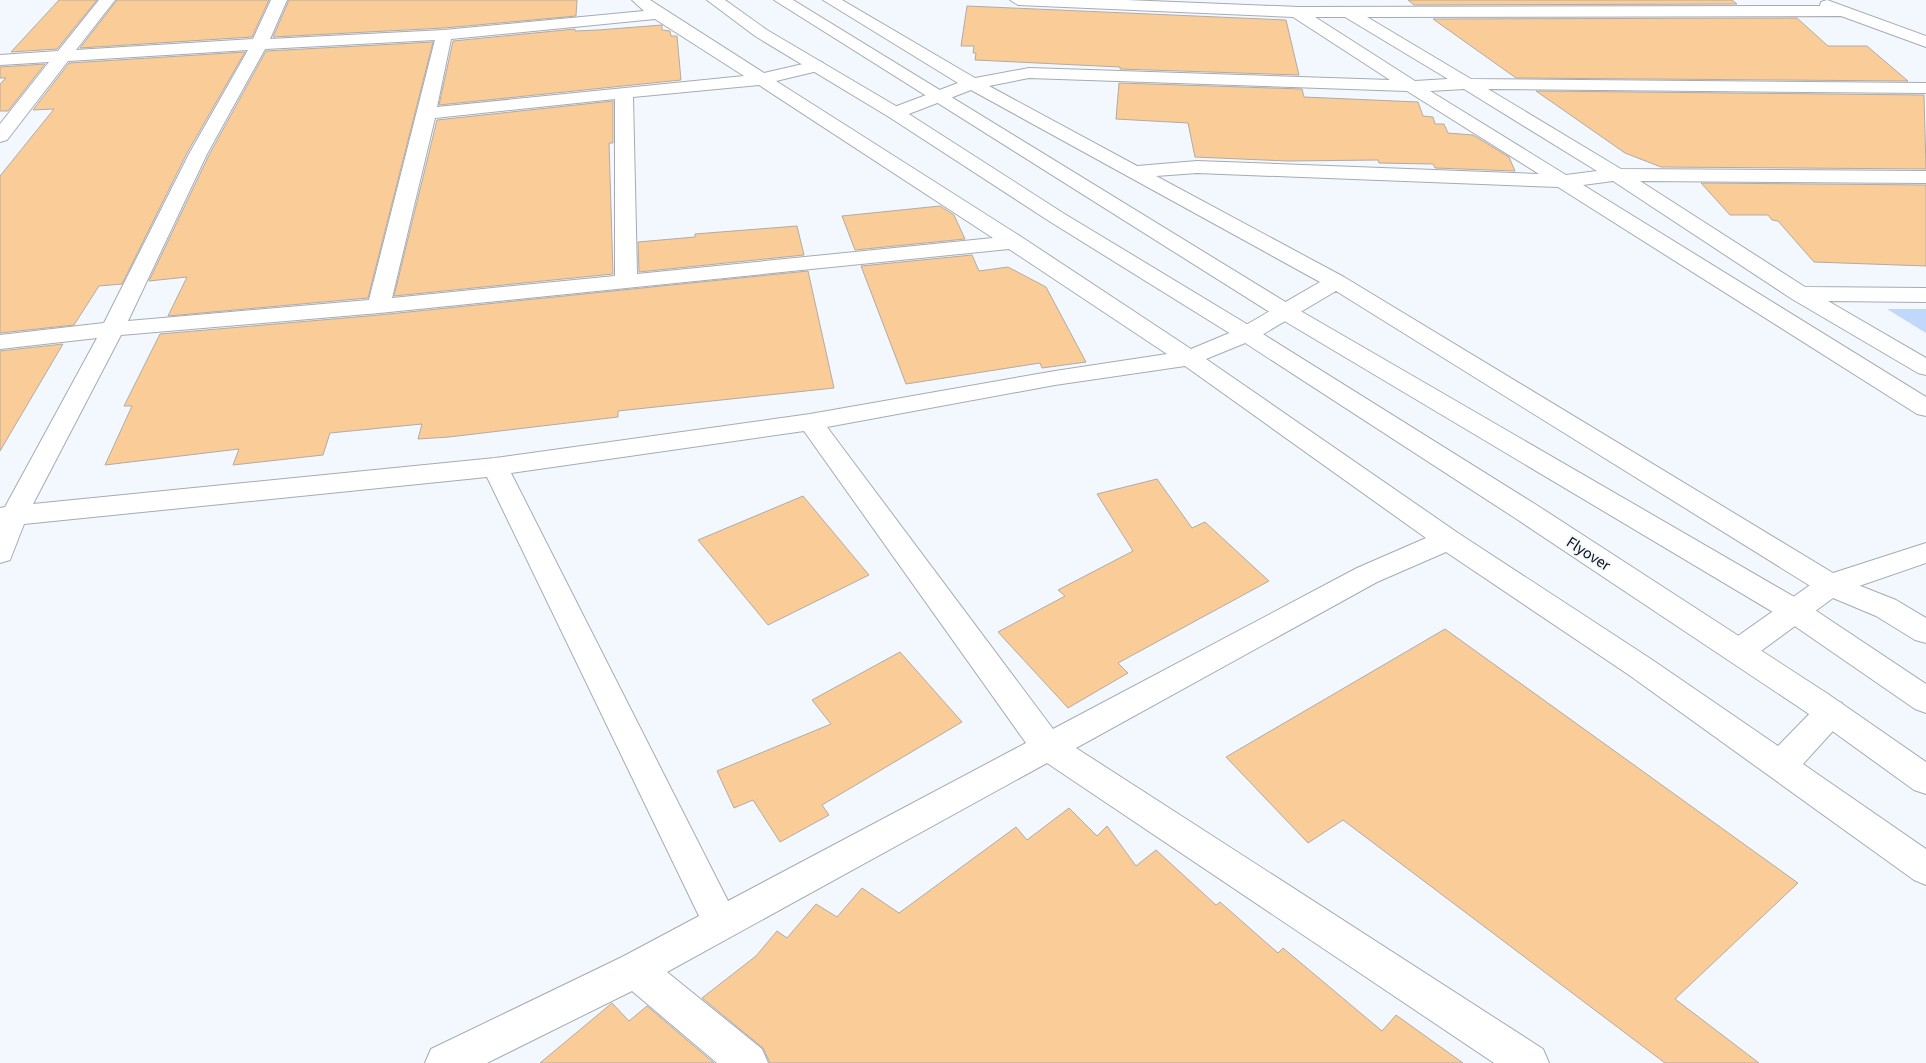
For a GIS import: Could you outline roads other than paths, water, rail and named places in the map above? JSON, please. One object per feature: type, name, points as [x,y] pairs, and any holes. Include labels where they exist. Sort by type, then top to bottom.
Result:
[{"type":"street","points":[[1,137],[107,0]]},
{"type":"street","points":[[0,553],[7,516],[113,329],[198,154],[260,44],[279,0]]},
{"type":"street","points":[[640,0],[658,14],[1016,242],[1189,358],[1448,540],[1640,666],[1926,869]]},
{"type":"street","name":"Flyover","points":[[715,0],[761,33],[895,113],[1056,217],[1247,334],[1739,651],[1831,712],[1926,780]]},
{"type":"street","points":[[782,0],[1284,312],[1793,610],[1926,700]]},
{"type":"street","points":[[831,0],[972,84],[1336,282],[1830,585],[1886,608],[1926,632]]},
{"type":"street","points":[[1018,0],[1296,12],[1843,11]]},
{"type":"street","points":[[1277,0],[1410,86],[1926,408]]},
{"type":"street","points":[[1329,0],[1617,175],[1800,294],[1926,368]]},
{"type":"street","points":[[1814,0],[1926,42]]},
{"type":"street","points":[[0,60],[444,35],[658,14]]},
{"type":"street","points":[[379,306],[427,113],[444,35]]},
{"type":"street","points":[[427,113],[762,79],[816,66]]},
{"type":"street","points":[[895,113],[972,84],[1029,73],[1059,72],[1410,86],[1465,84],[1926,88]]},
{"type":"street","points":[[624,93],[626,281]]},
{"type":"street","points":[[1131,172],[1197,166],[1562,181],[1617,175],[1926,177]]},
{"type":"street","points":[[0,342],[113,329],[379,306],[1016,242]]},
{"type":"street","points":[[7,516],[495,467],[810,422],[1055,378],[1189,358],[1247,334],[1336,282]]},
{"type":"street","points":[[1748,296],[1800,294],[1926,295]]},
{"type":"street","points":[[810,422],[1048,746],[1529,1063]]},
{"type":"street","points":[[495,467],[721,924]]},
{"type":"street","points":[[445,1063],[635,970],[1366,575],[1448,540]]},
{"type":"street","points":[[1739,651],[1830,585],[1926,553]]},
{"type":"street","points":[[1780,766],[1831,712]]},
{"type":"street","points":[[635,970],[748,1063]]}]
